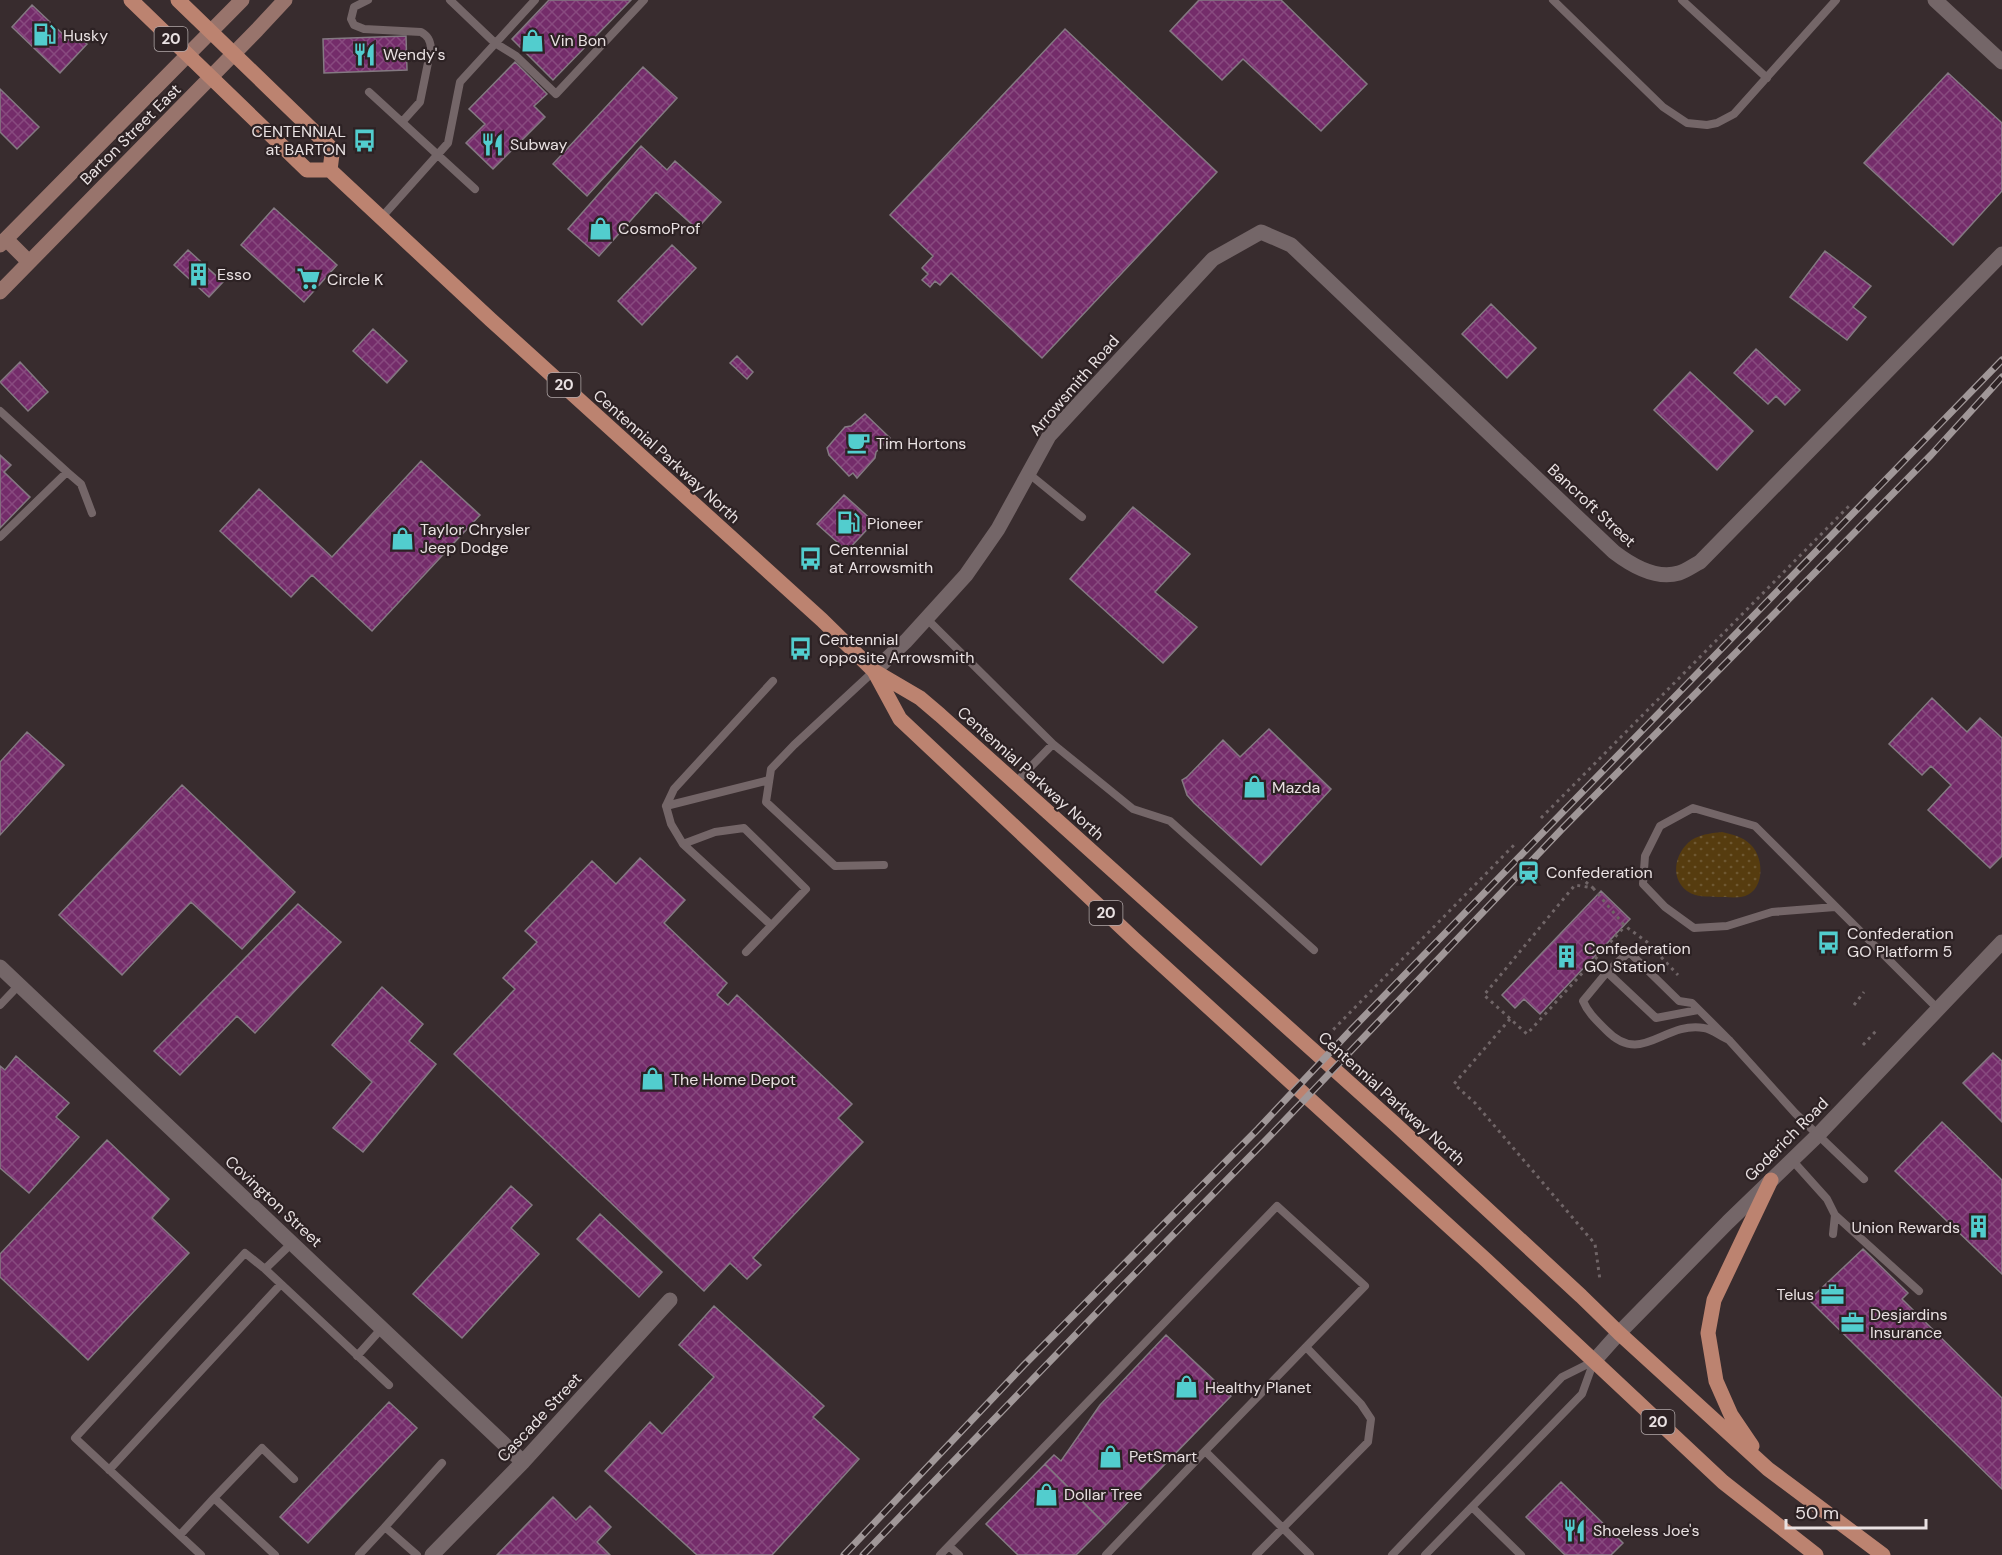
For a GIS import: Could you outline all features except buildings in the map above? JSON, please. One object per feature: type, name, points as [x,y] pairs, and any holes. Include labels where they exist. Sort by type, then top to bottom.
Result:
[{"type":"main road","name":"20","points":[[131,0],[307,170],[330,170],[332,154],[329,146],[178,0]]},
{"type":"main road","name":"Barton Street East","points":[[3,242],[242,0]]},
{"type":"main road","name":"Barton Street East","points":[[0,292],[285,0]]},
{"type":"main road","name":"Centennial Parkway North","points":[[330,170],[822,620],[874,671],[920,698],[1394,1124],[1768,1469],[1882,1555]]},
{"type":"main road","points":[[3,242],[29,262]]},
{"type":"main road","name":"Centennial Parkway North","points":[[874,671],[900,719],[1135,940],[1486,1260],[1723,1482],[1816,1555]]},
{"type":"main road","points":[[1768,1469],[1731,1415],[1716,1381],[1708,1333],[1714,1300],[1771,1179]]},
{"type":"street","points":[[1935,0],[2002,62]]},
{"type":"street","name":"Arrowsmith Road","points":[[874,671],[927,619],[966,575],[998,529],[1049,436],[1213,258],[1261,232]]},
{"type":"street","name":"Bancroft Street","points":[[1261,232],[1291,245],[1614,552],[1629,564],[1659,574],[1679,573],[1700,562],[2002,254]]},
{"type":"street","name":"Goderich Road","points":[[1594,1361],[1618,1333],[1818,1135],[2002,942]]},
{"type":"street","name":"Covington Street","points":[[0,967],[523,1462]]},
{"type":"street","name":"Cascade Street","points":[[432,1555],[523,1462],[670,1300]]},
{"type":"lane","points":[[368,0],[354,7],[351,19],[354,25],[364,29],[422,32],[430,42],[431,48],[420,102],[402,122]]},
{"type":"lane","points":[[450,0],[495,44],[516,56],[556,94],[644,0]]},
{"type":"lane","points":[[381,218],[448,143],[460,82],[535,0]]},
{"type":"lane","points":[[1554,0],[1663,107],[1687,123],[1707,125],[1734,114],[1836,0]]},
{"type":"lane","points":[[1682,0],[1767,78]]},
{"type":"lane","points":[[369,92],[475,189]]},
{"type":"lane","points":[[0,411],[81,484],[93,513]]},
{"type":"lane","points":[[0,537],[67,472]]},
{"type":"lane","points":[[1028,472],[1082,517]]},
{"type":"lane","points":[[927,619],[1053,744],[1133,809],[1170,821],[1314,950]]},
{"type":"lane","points":[[874,671],[771,769],[766,802],[835,866],[884,865]]},
{"type":"lane","points":[[771,925],[683,844],[671,824],[666,806],[674,789],[773,681]]},
{"type":"lane","points":[[1015,783],[1053,744]]},
{"type":"lane","points":[[666,806],[770,780]]},
{"type":"lane","points":[[1835,907],[1772,912],[1727,926],[1694,928],[1665,907],[1643,884],[1645,856],[1660,826],[1693,808],[1755,826],[1939,1010]]},
{"type":"lane","points":[[683,844],[716,832],[744,828],[806,889],[746,952]]},
{"type":"lane","points":[[1729,1040],[1705,1028],[1681,1028],[1642,1045],[1627,1044],[1614,1038],[1586,1009],[1582,1001],[1607,972],[1629,952],[1679,1001],[1692,1003],[1729,1040],[1795,1113],[1864,1179]]},
{"type":"lane","points":[[1607,972],[1656,1018],[1698,1010]]},
{"type":"lane","points":[[0,1005],[19,985]]},
{"type":"lane","points":[[1792,1160],[1827,1199],[1835,1215],[1918,1291]]},
{"type":"lane","points":[[940,1555],[1277,1206],[1365,1286],[1106,1555]]},
{"type":"lane","points":[[1833,1234],[1835,1215]]},
{"type":"lane","points":[[265,1269],[292,1243]]},
{"type":"lane","points":[[201,1555],[75,1438],[245,1253],[389,1385]]},
{"type":"lane","points":[[109,1470],[281,1284]]},
{"type":"lane","points":[[357,1356],[382,1328]]},
{"type":"lane","points":[[1256,1555],[1368,1442],[1371,1419],[1361,1404],[1306,1347]]},
{"type":"lane","points":[[1425,1555],[1582,1394],[1594,1361]]},
{"type":"lane","points":[[1392,1555],[1562,1377],[1594,1361]]},
{"type":"lane","points":[[180,1535],[262,1448],[294,1479]]},
{"type":"lane","points":[[1205,1451],[1310,1555]]},
{"type":"lane","points":[[360,1555],[442,1463]]},
{"type":"lane","points":[[214,1498],[275,1555]]},
{"type":"lane","points":[[1472,1508],[1521,1555]]},
{"type":"lane","points":[[385,1527],[417,1555]]},
{"type":"lane","points":[[949,1546],[959,1555]]},
{"type":"path","points":[[1541,818],[1849,506]]},
{"type":"path","points":[[1328,1035],[1516,843]]},
{"type":"path","points":[[1580,878],[1593,888],[1624,926],[1647,942],[1678,975]]},
{"type":"path","points":[[1593,888],[1575,885],[1484,995],[1527,1034],[1624,926]]},
{"type":"path","points":[[1854,1005],[1864,992]]},
{"type":"path","points":[[1510,1019],[1454,1084],[1475,1103],[1595,1244],[1600,1280]]},
{"type":"path","points":[[1863,1046],[1876,1031]]},
{"type":"shaded area","points":[[1722,832],[1737,836],[1756,851],[1759,858],[1760,875],[1755,889],[1741,897],[1702,896],[1687,891],[1681,885],[1676,871],[1679,855],[1695,838]]},
{"type":"railway","points":[[844,1555],[1024,1365],[1258,1129],[1352,1029],[2002,360]]},
{"type":"railway","points":[[863,1555],[1267,1139],[1562,829],[1931,455],[2002,377]]},
{"type":"place","name":"Husky","points":[[45,35]]},
{"type":"place","name":"Vin Bon","points":[[532,40]]},
{"type":"place","name":"Wendy's","points":[[365,54]]},
{"type":"place","name":"CENTENNIAL at BARTON","points":[[364,140]]},
{"type":"place","name":"Subway","points":[[492,144]]},
{"type":"place","name":"CosmoProf","points":[[600,228]]},
{"type":"place","name":"Esso","points":[[199,274]]},
{"type":"place","name":"Circle K","points":[[309,279]]},
{"type":"place","name":"Tim Hortons","points":[[858,443]]},
{"type":"place","name":"Pioneer","points":[[849,523]]},
{"type":"place","name":"Taylor Chrysler Jeep Dodge","points":[[402,538]]},
{"type":"place","name":"Centennial at Arrowsmith","points":[[811,558]]},
{"type":"place","name":"Centennial opposite Arrowsmith","points":[[801,648]]},
{"type":"place","name":"Mazda","points":[[1254,787]]},
{"type":"place","name":"Confederation","points":[[1528,872]]},
{"type":"place","name":"Confederation GO Platform 5","points":[[1829,942]]},
{"type":"place","name":"Confederation GO Station","points":[[1566,957]]},
{"type":"place","name":"The Home Depot","points":[[653,1079]]},
{"type":"place","name":"Union Rewards","points":[[1978,1227]]},
{"type":"place","name":"Telus","points":[[1832,1294]]},
{"type":"place","name":"Desjardins Insurance","points":[[1852,1323]]},
{"type":"place","name":"Healthy Planet","points":[[1187,1387]]},
{"type":"place","name":"PetSmart","points":[[1111,1456]]},
{"type":"place","name":"Dollar Tree","points":[[1046,1494]]},
{"type":"place","name":"Shoeless Joe's","points":[[1575,1530]]}]
